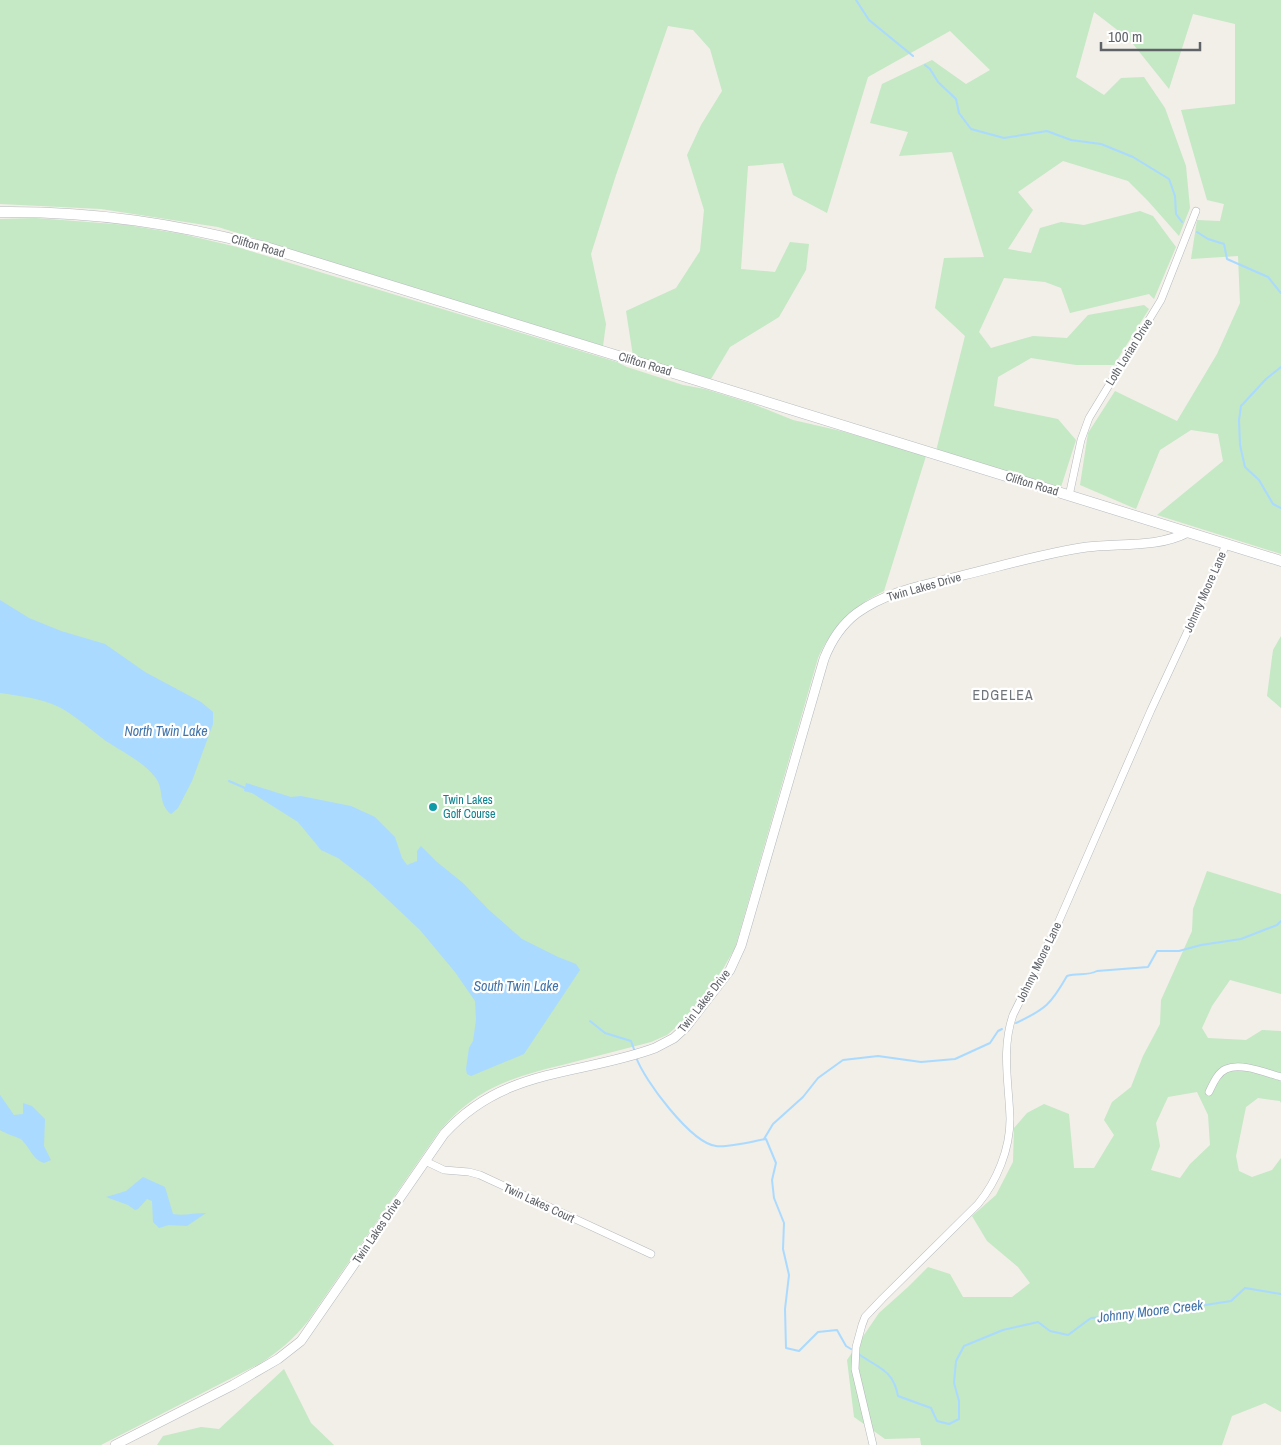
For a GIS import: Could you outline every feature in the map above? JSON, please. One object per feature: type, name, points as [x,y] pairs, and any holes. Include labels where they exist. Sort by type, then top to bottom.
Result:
[{"type":"main road","name":"Clifton Road","points":[[0,212],[50,212],[110,216],[225,236],[452,304],[1281,561]]},
{"type":"street","name":"Loth Lorian Drive","points":[[1069,496],[1081,440],[1089,418],[1161,300],[1196,211]]},
{"type":"street","name":"Twin Lakes Drive","points":[[115,1445],[233,1385],[278,1359],[301,1340],[444,1134],[472,1107],[504,1089],[542,1077],[642,1052],[661,1045],[680,1033],[725,976],[735,960],[749,921],[824,659],[833,640],[847,622],[876,602],[905,590],[1055,552],[1168,540],[1188,532]]},
{"type":"street","name":"Johnny Moore Lane","points":[[873,1445],[855,1369],[854,1356],[858,1336],[865,1317],[978,1204],[995,1179],[1004,1154],[1009,1130],[1006,1057],[1013,1015],[1055,930],[1226,544]]},
{"type":"street","points":[[1209,1092],[1216,1078],[1225,1069],[1235,1067],[1246,1068],[1281,1077]]},
{"type":"street","name":"Twin Lakes Court","points":[[426,1161],[444,1170],[480,1175],[651,1254]]},
{"type":"green space","points":[[0,0],[1281,0],[1281,554],[1157,515],[1223,461],[1218,434],[1191,430],[1160,450],[1136,509],[1080,485],[1088,433],[1115,391],[1177,421],[1217,354],[1240,303],[1238,256],[1191,259],[1197,220],[1220,221],[1224,204],[1207,200],[1181,110],[1235,104],[1235,24],[1193,14],[1169,89],[1129,39],[1094,12],[1076,77],[1104,95],[1121,78],[1144,77],[1165,108],[1186,166],[1190,208],[1179,236],[1128,181],[1063,161],[1018,192],[1033,210],[1008,249],[1031,253],[1040,228],[1061,222],[1084,225],[1140,211],[1153,216],[1176,247],[1154,299],[1149,294],[1070,313],[1061,288],[1045,282],[1004,278],[979,332],[991,348],[1033,336],[1067,338],[1088,315],[1144,305],[1149,309],[1114,365],[1076,365],[1031,358],[998,377],[994,406],[1058,419],[1076,440],[1061,487],[936,451],[965,336],[935,308],[944,258],[984,257],[952,152],[899,156],[908,132],[870,123],[882,84],[932,60],[966,84],[990,70],[950,31],[868,77],[827,213],[793,195],[783,163],[748,166],[741,269],[775,272],[790,242],[809,244],[806,270],[779,317],[730,347],[711,379],[633,356],[626,311],[676,288],[700,251],[704,210],[687,155],[701,125],[722,91],[710,49],[693,30],[668,26],[616,175],[591,254],[606,324],[603,346],[218,227],[101,209],[0,204]]},
{"type":"green space","name":"Twin Lakes Golf Course","points":[[36,218],[127,225],[182,234],[237,247],[617,362],[683,385],[705,389],[753,404],[793,420],[841,431],[926,456],[884,591],[863,603],[845,618],[830,637],[818,658],[735,948],[720,974],[681,1023],[667,1035],[651,1042],[513,1079],[482,1094],[467,1104],[438,1133],[308,1321],[286,1344],[259,1364],[101,1445],[0,1445],[0,219]]},
{"type":"green space","points":[[1281,636],[1281,708],[1267,696],[1273,650]]},
{"type":"green space","points":[[1207,871],[1281,894],[1281,994],[1230,980],[1212,1006],[1202,1028],[1208,1038],[1246,1040],[1262,1030],[1281,1031],[1281,1103],[1280,1101],[1258,1098],[1246,1107],[1236,1156],[1239,1171],[1252,1177],[1272,1170],[1281,1158],[1281,1412],[1265,1403],[1232,1416],[1222,1445],[921,1445],[920,1438],[885,1439],[854,1417],[847,1360],[879,1313],[928,1267],[950,1274],[963,1297],[1012,1297],[1030,1283],[1018,1267],[987,1241],[972,1216],[996,1195],[1013,1162],[1014,1128],[1027,1113],[1044,1104],[1069,1114],[1074,1168],[1094,1168],[1114,1135],[1104,1120],[1112,1102],[1131,1087],[1143,1056],[1160,1024],[1161,1000],[1192,931],[1193,909]],"holes":[[[1197,1092],[1208,1115],[1210,1145],[1190,1164],[1180,1178],[1151,1170],[1160,1146],[1156,1123],[1168,1097]]]},
{"type":"green space","points":[[284,1369],[311,1423],[334,1445],[157,1445],[163,1436],[201,1427],[219,1429]]},
{"type":"water","name":"North Twin Lake","points":[[0,600],[29,618],[61,631],[105,644],[145,672],[201,702],[213,712],[213,724],[192,781],[178,808],[171,814],[162,801],[160,786],[155,777],[139,762],[59,707],[38,699],[0,693]]},
{"type":"water","name":"South Twin Lake","points":[[246,783],[291,797],[301,796],[351,806],[375,817],[395,837],[402,858],[407,865],[417,861],[417,851],[421,846],[522,939],[576,964],[580,970],[524,1054],[471,1076],[467,1074],[469,1048],[473,1041],[476,1020],[475,1001],[455,972],[420,930],[369,882],[338,858],[321,850],[298,822],[252,793],[244,791]]},
{"type":"water","points":[[0,1095],[14,1115],[23,1114],[23,1103],[32,1106],[45,1119],[44,1146],[51,1160],[44,1163],[40,1161],[34,1157],[22,1140],[0,1130]]},
{"type":"water","points":[[143,1177],[165,1187],[173,1214],[206,1213],[187,1226],[169,1225],[159,1228],[153,1222],[152,1201],[147,1199],[135,1210],[128,1205],[106,1197],[126,1191]]},
{"type":"waterway","points":[[856,0],[869,20],[913,56]]},
{"type":"waterway","points":[[925,65],[930,69],[938,82],[956,99],[959,113],[971,129],[1004,138],[1047,131],[1071,140],[1101,144],[1133,157],[1169,179],[1175,196],[1176,214],[1182,222]]},
{"type":"waterway","points":[[1197,232],[1208,239],[1224,244],[1227,259],[1268,277],[1281,293]]},
{"type":"waterway","points":[[1281,367],[1266,379],[1241,406],[1239,420],[1240,445],[1245,467],[1259,480],[1273,504],[1281,508]]},
{"type":"waterway","points":[[229,781],[245,788]]},
{"type":"waterway","points":[[1016,1023],[1047,1005],[1067,976],[1097,971],[1148,967],[1157,951],[1179,951],[1201,945],[1241,939],[1277,925],[1281,921]]},
{"type":"waterway","name":"Johnny Moore Creek","points":[[590,1021],[605,1033],[631,1041],[635,1052]]},
{"type":"waterway","points":[[764,1139],[773,1124],[803,1097],[818,1078],[843,1060],[878,1056],[921,1062],[955,1059],[990,1043],[998,1031],[1002,1029]]},
{"type":"waterway","name":"Johnny Moore Creek","points":[[636,1057],[648,1080],[670,1109],[682,1123],[706,1142],[721,1146],[766,1139],[776,1163],[772,1180],[774,1198],[784,1223],[783,1249],[789,1275],[785,1309],[786,1348],[799,1351],[818,1332],[837,1330],[846,1346],[851,1349]]},
{"type":"waterway","name":"Johnny Moore Creek","points":[[860,1355],[889,1375],[896,1387],[898,1396],[931,1408],[937,1421],[949,1424],[959,1419],[959,1401],[954,1383],[956,1361],[964,1346],[1003,1330],[1038,1322],[1050,1331],[1068,1335],[1091,1318],[1147,1314],[1231,1301],[1245,1288],[1281,1294]]},
{"type":"place","name":"Twin Lakes Golf Course","points":[[433,807]]},
{"type":"district","name":"EDGELEA","points":[[1003,695]]}]
